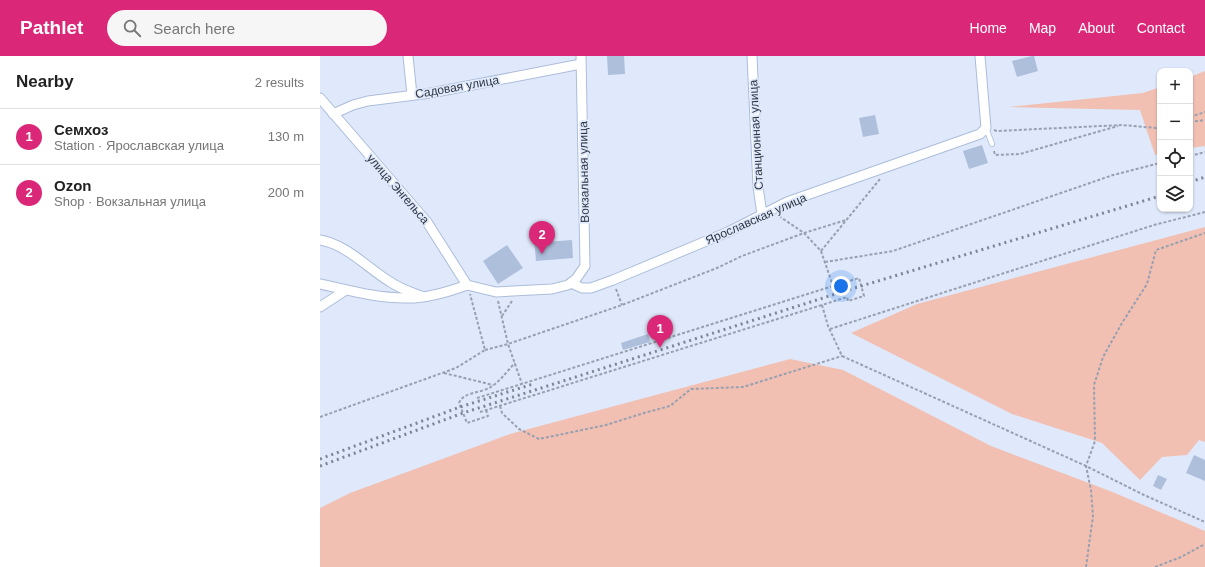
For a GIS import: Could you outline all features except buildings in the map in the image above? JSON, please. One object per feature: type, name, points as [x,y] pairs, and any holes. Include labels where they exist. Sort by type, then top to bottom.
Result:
[{"type":"street","points":[[408,56],[412,95]]},
{"type":"street","name":"Станционная улица","points":[[752,56],[758,187],[764,213]]},
{"type":"street","points":[[980,56],[986,128]]},
{"type":"street","name":"Садовая улица","points":[[320,111],[332,112],[368,101],[412,95],[581,60]]},
{"type":"street","name":"Вокзальная улица","points":[[571,283],[576,279],[585,266],[581,60]]},
{"type":"street","name":"улица Энгельса","points":[[320,98],[427,222],[467,285]]},
{"type":"street","name":"Ярославская улица","points":[[571,283],[582,288],[591,288],[728,232],[787,202],[980,134],[986,128]]},
{"type":"street","points":[[320,240],[343,248],[392,284],[422,297]]},
{"type":"street","points":[[320,284],[382,297],[406,299],[453,291],[467,285],[496,292],[552,289],[571,283]]},
{"type":"street","points":[[320,307],[346,290]]},
{"type":"lane","points":[[986,128],[992,144]]},
{"type":"path","points":[[1193,116],[1205,112]]},
{"type":"path","points":[[1193,122],[1205,120]]},
{"type":"path","points":[[992,144],[995,155],[1020,154],[1122,125]]},
{"type":"path","points":[[986,128],[997,131],[1122,125],[1157,128]]},
{"type":"path","points":[[1193,155],[1205,152]]},
{"type":"path","points":[[821,251],[893,164]]},
{"type":"path","points":[[825,262],[893,250],[1114,175],[1157,164]]},
{"type":"path","points":[[830,329],[1154,226],[1205,212]]},
{"type":"path","points":[[764,213],[777,215],[804,233],[821,251],[833,286]]},
{"type":"path","points":[[320,417],[456,368],[485,350],[508,344],[622,305],[717,268],[742,256],[804,233],[846,220]]},
{"type":"path","points":[[1086,567],[1093,516],[1091,490],[1086,466],[1095,441],[1094,385],[1103,357],[1122,323],[1147,284],[1156,250],[1205,233]]},
{"type":"path","points":[[477,398],[859,278],[864,296],[848,301],[847,297],[480,412]]},
{"type":"path","points":[[612,280],[622,305]]},
{"type":"path","points":[[467,285],[485,350]]},
{"type":"path","points":[[502,316],[519,291]]},
{"type":"path","points":[[496,292],[508,344],[522,384]]},
{"type":"path","points":[[822,305],[830,329],[842,356]]},
{"type":"path","points":[[500,406],[502,413],[519,429],[539,439],[606,425],[670,406],[691,389],[743,387],[842,356],[1086,466],[1144,495],[1205,522]]},
{"type":"path","points":[[486,410],[488,416],[467,423],[459,403],[460,399],[489,388],[515,363]]},
{"type":"path","points":[[443,373],[493,385]]},
{"type":"path","points":[[1155,567],[1181,557],[1205,544]]},
{"type":"shaded area","points":[[1205,71],[1205,146],[1193,148],[1193,104],[1193,76]]},
{"type":"shaded area","points":[[1157,88],[1157,155],[1155,155],[1140,110],[1009,107],[1143,93]]},
{"type":"shaded area","points":[[1205,227],[1205,442],[1199,440],[1187,455],[1162,457],[1140,480],[1102,443],[1012,414],[851,333],[917,304]]},
{"type":"shaded area","points":[[790,359],[843,370],[991,446],[1110,491],[1205,531],[1205,567],[320,567],[320,508],[350,493],[510,434]]},
{"type":"railway","points":[[1193,181],[1205,177]]},
{"type":"railway","points":[[320,466],[463,413],[848,290],[1157,197]]},
{"type":"railway","points":[[320,459],[460,407],[533,384]]},
{"type":"place","name":"Ozon","points":[[542,254]]},
{"type":"place","name":"Семхоз","points":[[660,348]]}]
